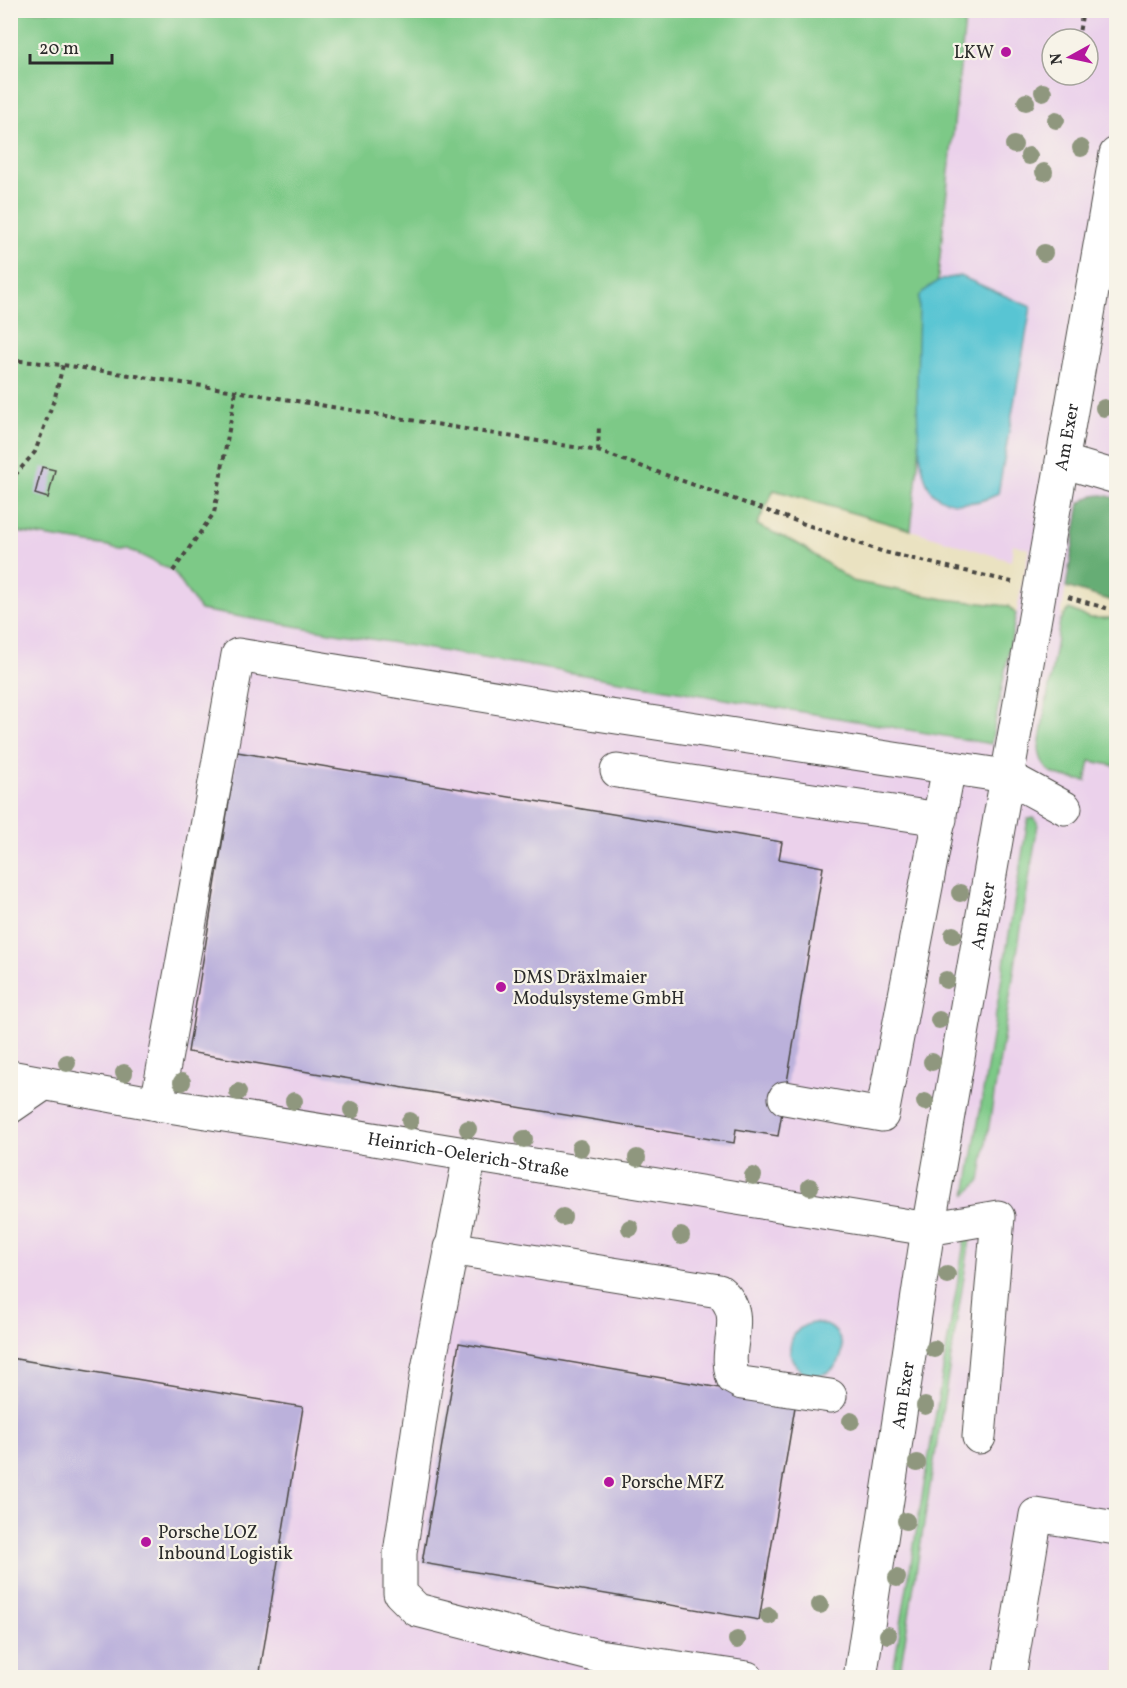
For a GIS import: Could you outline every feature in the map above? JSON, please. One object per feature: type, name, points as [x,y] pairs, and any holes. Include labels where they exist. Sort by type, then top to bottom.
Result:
[{"type":"street","name":"Am Exer","points":[[860,1677],[928,1230],[1116,154]]},
{"type":"street","points":[[1062,461],[1116,477]]},
{"type":"street","points":[[157,1104],[238,655],[597,714],[1006,776],[1065,808]]},
{"type":"street","points":[[784,1098],[882,1115],[949,767]]},
{"type":"street","points":[[617,771],[940,819]]},
{"type":"street","name":"Heinrich-Oelerich-Straße","points":[[10,1077],[157,1104],[928,1230],[998,1217],[979,1437]]},
{"type":"street","points":[[10,1107],[45,1083]]},
{"type":"street","points":[[470,1155],[450,1248],[402,1542],[400,1593],[417,1610],[598,1656],[747,1677]]},
{"type":"street","points":[[450,1248],[719,1291],[730,1299],[735,1314],[729,1354],[733,1377],[742,1383],[830,1396]]},
{"type":"street","points":[[1009,1677],[1036,1515],[1116,1528]]},
{"type":"path","points":[[1080,27],[1083,10]]},
{"type":"path","points":[[10,360],[63,365],[236,391],[598,451],[884,552],[1039,589],[1116,611]]},
{"type":"path","points":[[15,475],[35,453],[55,397],[63,365]]},
{"type":"path","points":[[173,571],[214,513],[236,391]]},
{"type":"path","points":[[598,451],[599,426]]},
{"type":"shaded area","points":[[953,11],[1116,11],[1116,498],[1103,495],[1092,496],[1080,503],[1039,747],[1086,781],[1090,761],[1116,766],[1116,1677],[11,1677],[10,531],[128,549],[173,571],[200,610],[991,744],[1029,549],[1013,544],[1011,561],[911,530],[896,241]]},
{"type":"green space","points":[[11,11],[966,11],[911,530],[774,490],[757,525],[800,545],[852,581],[944,599],[1008,606],[1016,614],[991,744],[200,610],[173,571],[128,549],[11,531]]},
{"type":"green space","points":[[1103,495],[1116,498],[1116,602],[1066,587],[1080,503],[1092,496]]},
{"type":"green space","points":[[1069,609],[1089,618],[1116,618],[1116,766],[1090,761],[1086,781],[1054,774],[1048,770],[1039,747],[1060,621]]},
{"type":"green space","points":[[1034,818],[1038,824],[980,1181],[966,1195],[1028,819]]},
{"type":"green space","points":[[971,1234],[899,1677],[892,1678],[965,1237]]},
{"type":"water","points":[[960,276],[1031,307],[998,494],[990,498],[960,503],[941,499],[928,485],[919,447],[917,394],[919,297],[937,282]]},
{"type":"water","points":[[811,1323],[821,1323],[835,1330],[842,1349],[835,1368],[821,1375],[811,1375],[801,1371],[794,1364],[790,1354],[790,1344],[794,1334],[801,1327]]},
{"type":"building","points":[[42,467],[55,470],[48,498],[35,494]]},
{"type":"building","name":"DMS Dräxlmaier Modulsysteme GmbH","points":[[237,752],[782,842],[779,859],[823,867],[778,1136],[736,1129],[734,1143],[188,1052]]},
{"type":"building","name":"Porsche MFZ","points":[[459,1343],[796,1401],[759,1620],[422,1563]]},
{"type":"building","name":"Porsche LOZ Inbound Logistik","points":[[10,1358],[303,1407],[259,1678],[10,1678]]},
{"type":"place","name":"LKW","points":[[1006,52]]},
{"type":"place","name":"DMS Dräxlmaier Modulsysteme GmbH","points":[[501,987]]},
{"type":"place","name":"Porsche MFZ","points":[[609,1482]]},
{"type":"place","name":"Porsche LOZ Inbound Logistik","points":[[146,1542]]}]
